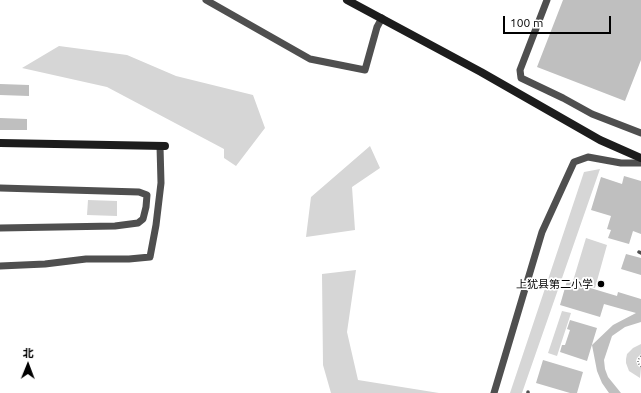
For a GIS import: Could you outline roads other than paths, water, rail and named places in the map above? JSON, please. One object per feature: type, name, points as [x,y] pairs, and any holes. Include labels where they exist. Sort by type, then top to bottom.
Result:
[{"type":"street","points":[[206,0],[310,59],[366,70],[377,27],[382,18]]},
{"type":"street","points":[[347,0],[600,140],[641,158]]},
{"type":"street","points":[[547,0],[520,70],[521,78],[592,114],[641,133]]},
{"type":"street","points":[[0,143],[163,146],[161,183],[156,225],[150,257],[128,259],[86,259],[45,264],[0,266]]},
{"type":"street","points":[[494,393],[542,232],[574,162],[588,157],[621,163],[641,163]]},
{"type":"street","points":[[0,188],[139,192],[147,195],[143,219],[138,223],[115,226],[0,228]]},
{"type":"place","name":"上犹县第二小学","points":[[601,284]]}]
